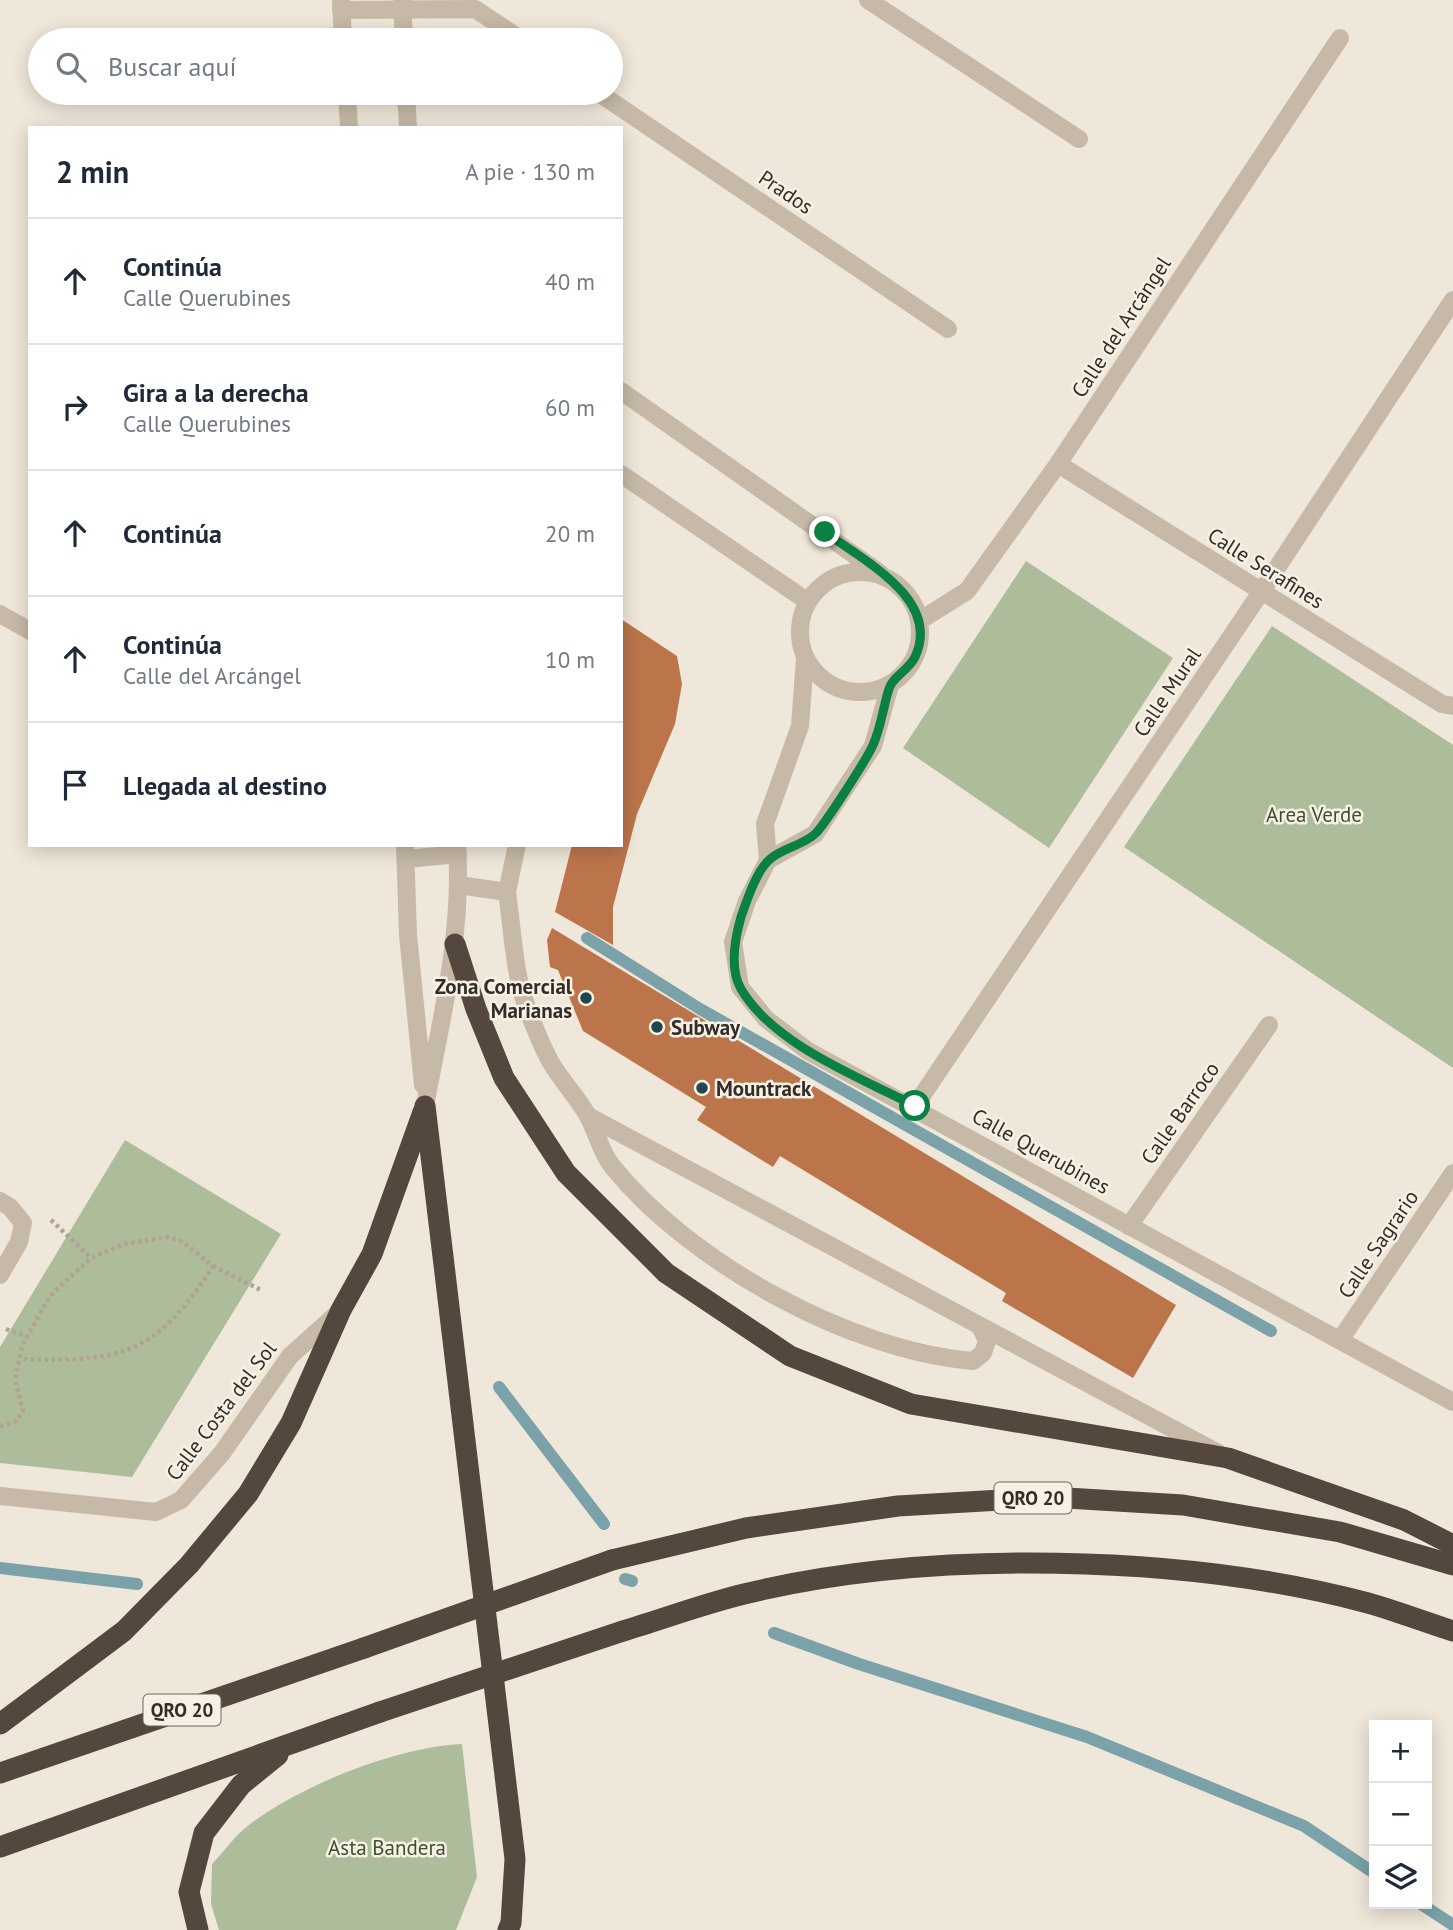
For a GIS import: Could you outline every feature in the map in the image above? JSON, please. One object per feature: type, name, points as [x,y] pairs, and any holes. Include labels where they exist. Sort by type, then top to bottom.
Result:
[{"type":"highway","points":[[455,944],[476,1009],[504,1078],[566,1173],[666,1273],[790,1356],[911,1404],[1228,1458],[1404,1520],[1453,1545]]},
{"type":"highway","points":[[0,1724],[124,1631],[190,1564],[248,1494],[291,1423],[341,1310],[372,1254],[425,1106]]},
{"type":"highway","points":[[425,1106],[515,1859],[512,1923],[508,1930]]},
{"type":"highway","name":"QRO 20","points":[[0,1773],[612,1560],[746,1528],[898,1506],[1050,1497],[1183,1505],[1340,1532],[1453,1565]]},
{"type":"highway","points":[[0,1847],[380,1712],[623,1631],[745,1594],[866,1573],[981,1565],[1104,1565],[1229,1575],[1367,1603],[1453,1631]]},
{"type":"highway","points":[[198,1930],[190,1892],[204,1833],[241,1785],[291,1745]]},
{"type":"street","points":[[868,0],[1079,139]]},
{"type":"street","points":[[342,28],[341,5],[475,9],[504,28]]},
{"type":"street","points":[[403,5],[404,28]]},
{"type":"street","name":"Calle del Arcángel","points":[[919,621],[967,591],[1058,464],[1340,38]]},
{"type":"street","points":[[348,105],[349,126]]},
{"type":"street","points":[[407,105],[408,126]]},
{"type":"street","name":"Prados","points":[[617,105],[948,328]]},
{"type":"street","name":"Calle Mural","points":[[915,1106],[1261,592],[1453,300]]},
{"type":"street","points":[[623,392],[886,577],[901,588],[912,603],[919,621],[920,639],[915,657],[904,673],[890,685],[874,691],[842,690],[815,672],[805,659]]},
{"type":"street","name":"Calle Serafines","points":[[1058,464],[1442,704],[1453,706]]},
{"type":"street","points":[[623,475],[807,601]]},
{"type":"street","points":[[886,577],[868,572],[842,575],[818,588],[807,601],[799,630],[805,659],[800,726],[765,824],[768,860],[815,834],[873,746],[890,685]]},
{"type":"street","points":[[0,614],[28,630]]},
{"type":"street","points":[[517,847],[507,892],[524,999],[550,1060],[588,1116],[610,1164],[655,1209],[712,1256],[771,1294],[823,1320],[888,1345],[939,1358],[973,1361],[983,1353],[987,1341],[980,1326]]},
{"type":"street","points":[[457,849],[459,885],[455,944],[425,1106],[408,935],[406,852],[457,849]]},
{"type":"street","name":"Calle Querubines","points":[[768,860],[747,901],[733,942],[740,987],[766,1019],[808,1051],[915,1106],[1453,1402]]},
{"type":"street","points":[[459,885],[507,892]]},
{"type":"street","name":"Calle Barroco","points":[[1129,1226],[1269,1025]]},
{"type":"street","points":[[588,1116],[1228,1458]]},
{"type":"street","name":"Calle Sagrario","points":[[1340,1340],[1453,1173]]},
{"type":"street","points":[[0,1201],[10,1207],[23,1223],[19,1242],[0,1275]]},
{"type":"street","name":"Calle Costa del Sol","points":[[0,1496],[156,1512],[181,1500],[222,1453],[290,1356],[341,1310]]},
{"type":"path","points":[[23,1223],[51,1220],[91,1258]]},
{"type":"path","points":[[0,1426],[15,1422],[23,1411],[15,1379],[27,1337],[50,1296],[91,1258],[124,1244],[169,1237],[183,1242],[213,1266],[261,1290]]},
{"type":"path","points":[[20,1359],[67,1361],[109,1357],[143,1342],[171,1322],[193,1297],[213,1266]]},
{"type":"path","points":[[6,1329],[27,1337]]},
{"type":"green space","points":[[1026,561],[1173,658],[1049,848],[903,748]]},
{"type":"green space","name":"Area Verde","points":[[1272,626],[1453,745],[1453,1068],[1124,847]]},
{"type":"green space","points":[[125,1140],[281,1234],[132,1477],[0,1463],[0,1347]]},
{"type":"green space","name":"Asta Bandera","points":[[462,1744],[477,1877],[456,1930],[219,1930],[211,1904],[212,1864],[249,1825],[295,1796],[351,1771],[409,1752]]},
{"type":"building","points":[[623,620],[677,656],[682,684],[675,724],[637,814],[613,907],[613,945],[555,912],[571,847],[623,847]]},
{"type":"building","points":[[552,928],[1176,1305],[1133,1378],[1002,1301],[1006,1293],[780,1156],[773,1167],[697,1120],[706,1107],[583,1031],[558,970],[550,967],[547,940]]},
{"type":"waterway","points":[[587,938],[700,1009],[1271,1331]]},
{"type":"waterway","points":[[499,1387],[604,1524]]},
{"type":"waterway","points":[[0,1568],[137,1584]]},
{"type":"waterway","points":[[625,1579],[632,1581]]},
{"type":"waterway","points":[[774,1633],[859,1664],[1087,1737],[1304,1826],[1369,1870]]},
{"type":"waterway","points":[[1429,1909],[1453,1925]]},
{"type":"place","name":"Zona Comercial Marianas","points":[[586,998]]},
{"type":"place","name":"Subway","points":[[657,1027]]},
{"type":"place","name":"Mountrack","points":[[702,1088]]},
{"type":"route","points":[[825,532],[901,588],[912,603],[919,621],[920,639],[915,657],[904,673],[890,685],[873,746],[815,834],[768,860],[747,901],[733,942],[740,987],[766,1019],[808,1051],[915,1106]]}]
